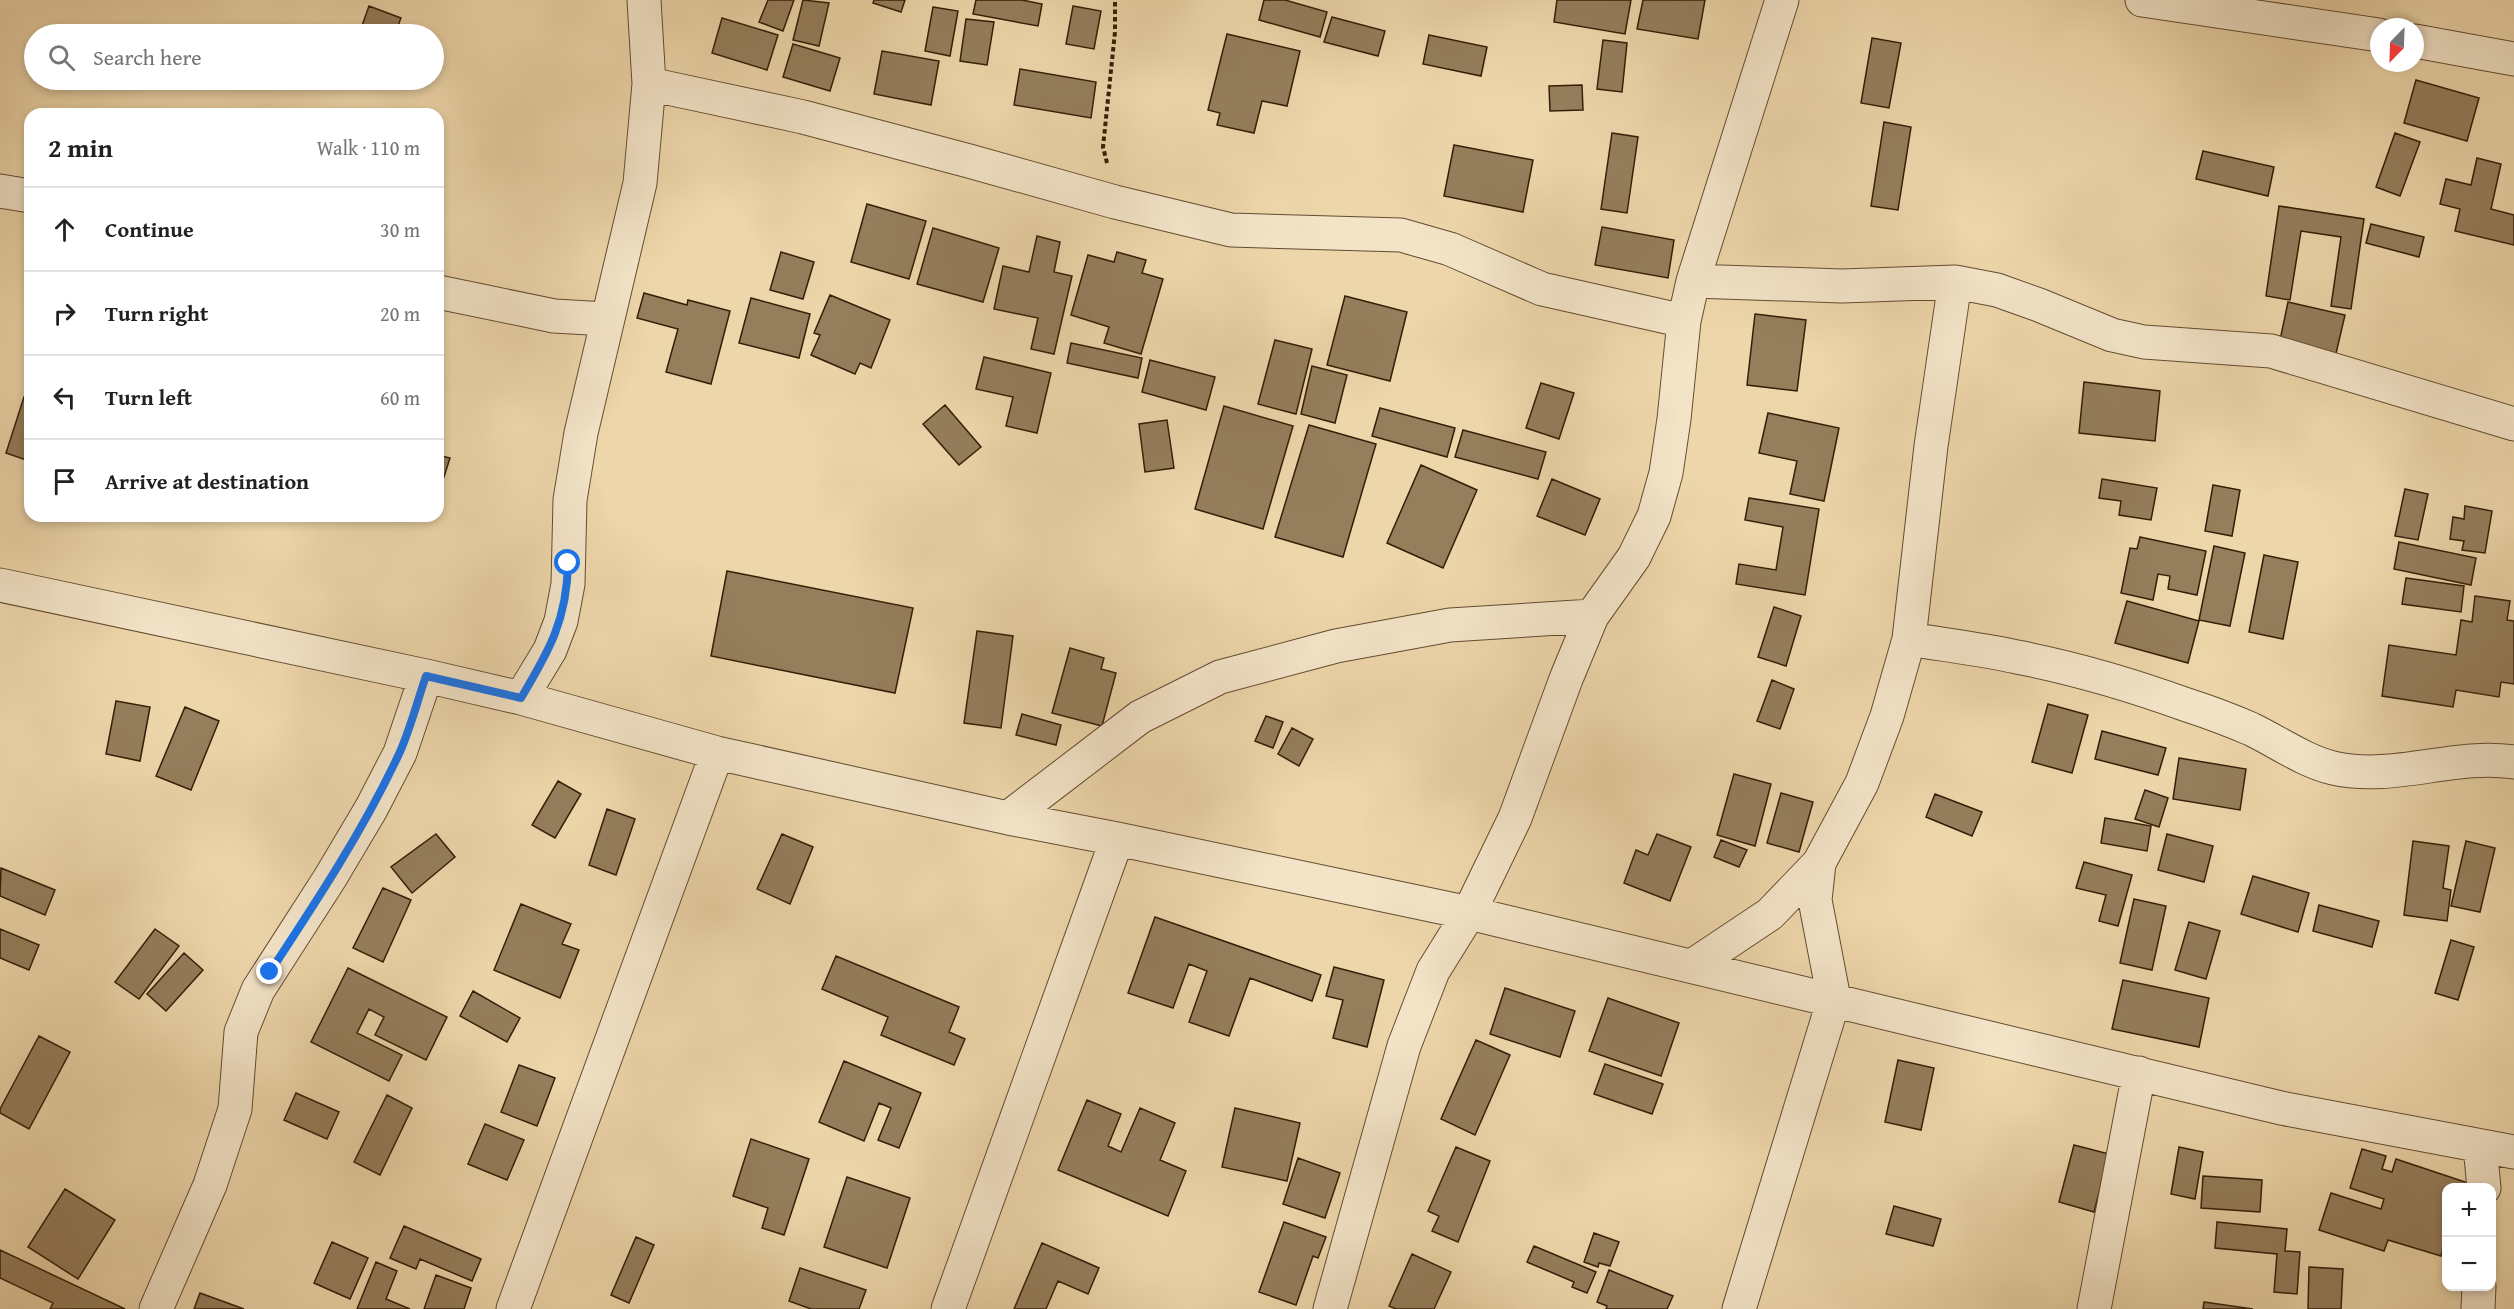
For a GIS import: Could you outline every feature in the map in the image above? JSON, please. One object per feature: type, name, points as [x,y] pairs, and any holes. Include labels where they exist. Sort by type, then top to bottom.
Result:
[{"type":"street","points":[[521,698],[550,650],[561,621],[568,584],[572,489],[581,433],[606,319],[640,183],[649,84],[644,0]]},
{"type":"street","points":[[1330,1309],[1404,1046],[1433,971],[1469,913],[1515,818],[1566,679],[1592,616],[1634,557],[1654,516],[1666,473],[1684,321],[1693,282],[1782,0]]},
{"type":"street","points":[[2142,0],[2370,34]]},
{"type":"street","points":[[2424,43],[2514,59]]},
{"type":"street","points":[[649,84],[802,117],[969,160],[1115,202],[1231,230],[1401,235],[1450,249],[1542,289],[1684,321]]},
{"type":"street","points":[[0,190],[24,195]]},
{"type":"street","points":[[1693,282],[1842,286],[1955,282],[2007,294],[2112,335],[2144,342],[2271,351],[2514,424]]},
{"type":"street","points":[[1692,966],[1770,914],[1819,863],[1862,783],[1887,716],[1909,639],[1931,446],[1955,282]]},
{"type":"street","points":[[444,293],[554,315],[606,319]]},
{"type":"street","points":[[0,585],[426,676],[521,698],[717,753],[1008,818],[1469,913],[2281,1108],[2514,1152]]},
{"type":"street","points":[[1008,818],[1140,717],[1220,677],[1336,646],[1450,625],[1592,616]]},
{"type":"street","points":[[1909,639],[2017,657],[2124,685],[2186,704],[2251,729],[2331,768],[2361,773],[2443,763],[2500,760],[2514,762]]},
{"type":"street","points":[[156,1309],[210,1185],[235,1109],[241,1032],[258,990],[371,809],[400,753],[426,676]]},
{"type":"street","points":[[513,1309],[717,753]]},
{"type":"street","points":[[948,1309],[1116,839]]},
{"type":"street","points":[[1739,1309],[1834,999],[1815,900],[1819,863]]},
{"type":"street","points":[[2094,1309],[2139,1073]]},
{"type":"street","points":[[2481,1146],[2484,1183]]},
{"type":"street","points":[[2478,1309],[2479,1291]]},
{"type":"path","points":[[1115,0],[1115,32],[1103,147],[1115,202]]},
{"type":"building","points":[[768,0],[794,0],[783,31],[759,22]]},
{"type":"building","points":[[803,0],[829,3],[819,46],[793,40]]},
{"type":"building","points":[[874,0],[905,0],[901,12],[873,3]]},
{"type":"building","points":[[976,0],[1022,0],[1042,4],[1038,26],[973,14]]},
{"type":"building","points":[[1264,0],[1285,0],[1327,12],[1320,37],[1259,20]]},
{"type":"building","points":[[1557,0],[1631,0],[1625,34],[1554,22]]},
{"type":"building","points":[[1643,0],[1705,0],[1698,39],[1637,29]]},
{"type":"building","points":[[369,6],[401,18],[399,24],[363,24]]},
{"type":"building","points":[[1073,6],[1101,11],[1094,49],[1066,44]]},
{"type":"building","points":[[933,7],[958,11],[950,56],[925,51]]},
{"type":"building","points":[[1332,17],[1385,31],[1378,56],[1324,42]]},
{"type":"building","points":[[722,18],[778,35],[767,70],[712,53]]},
{"type":"building","points":[[966,19],[994,22],[987,65],[960,61]]},
{"type":"building","points":[[1227,34],[1300,51],[1287,106],[1262,101],[1254,133],[1217,125],[1220,113],[1208,110]]},
{"type":"building","points":[[1429,35],[1487,47],[1481,76],[1423,64]]},
{"type":"building","points":[[1872,38],[1901,43],[1889,108],[1861,103]]},
{"type":"building","points":[[1603,40],[1627,43],[1622,92],[1597,89]]},
{"type":"building","points":[[793,44],[840,58],[830,91],[783,77]]},
{"type":"building","points":[[882,51],[939,61],[931,105],[874,94]]},
{"type":"building","points":[[1020,69],[1096,82],[1091,118],[1014,105]]},
{"type":"building","points":[[2416,80],[2479,98],[2467,141],[2404,123]]},
{"type":"building","points":[[1582,85],[1583,110],[1550,111],[1549,86]]},
{"type":"building","points":[[1884,122],[1911,127],[1898,210],[1871,206]]},
{"type":"building","points":[[1612,133],[1638,137],[1627,213],[1601,209]]},
{"type":"building","points":[[2395,133],[2420,142],[2400,196],[2376,187]]},
{"type":"building","points":[[1454,145],[1533,160],[1523,212],[1444,196]]},
{"type":"building","points":[[2203,151],[2274,167],[2268,196],[2196,179]]},
{"type":"building","points":[[2477,158],[2501,164],[2491,209],[2514,215],[2514,245],[2455,231],[2460,209],[2440,204],[2446,179],[2471,185]]},
{"type":"building","points":[[867,204],[926,221],[909,279],[851,262]]},
{"type":"building","points":[[2279,206],[2364,219],[2351,309],[2331,306],[2341,237],[2301,231],[2290,300],[2266,296]]},
{"type":"building","points":[[2371,224],[2424,237],[2419,257],[2366,243]]},
{"type":"building","points":[[1602,227],[1674,240],[1668,278],[1595,265]]},
{"type":"building","points":[[933,228],[999,248],[983,302],[917,284]]},
{"type":"building","points":[[1037,236],[1060,242],[1054,272],[1072,276],[1054,354],[1031,349],[1038,318],[994,309],[1003,266],[1029,272]]},
{"type":"building","points":[[781,252],[814,262],[803,299],[770,290]]},
{"type":"building","points":[[1117,252],[1146,260],[1142,273],[1163,279],[1141,354],[1104,343],[1109,327],[1071,315],[1088,255],[1114,262]]},
{"type":"building","points":[[644,293],[687,305],[688,300],[730,311],[711,384],[666,372],[678,329],[637,318]]},
{"type":"building","points":[[830,295],[890,320],[871,368],[860,363],[855,374],[811,355],[820,335],[814,333]]},
{"type":"building","points":[[1345,296],[1407,312],[1390,381],[1327,365]]},
{"type":"building","points":[[751,298],[810,314],[799,358],[739,343]]},
{"type":"building","points":[[2288,302],[2345,315],[2334,362],[2278,350]]},
{"type":"building","points":[[1755,314],[1806,320],[1797,391],[1747,385]]},
{"type":"building","points":[[1275,340],[1312,349],[1296,414],[1258,404]]},
{"type":"building","points":[[1071,343],[1142,358],[1138,378],[1067,363]]},
{"type":"building","points":[[984,357],[1051,373],[1037,433],[1006,426],[1013,397],[976,389]]},
{"type":"building","points":[[1150,360],[1215,377],[1206,410],[1142,392]]},
{"type":"building","points":[[1312,366],[1347,375],[1335,423],[1301,414]]},
{"type":"building","points":[[2084,382],[2160,391],[2155,441],[2079,433]]},
{"type":"building","points":[[1541,383],[1574,393],[1559,439],[1526,428]]},
{"type":"building","points":[[24,397],[24,459],[6,453]]},
{"type":"building","points":[[945,405],[981,447],[959,465],[923,424]]},
{"type":"building","points":[[1224,406],[1293,426],[1263,529],[1195,509]]},
{"type":"building","points":[[1380,408],[1455,428],[1447,457],[1372,436]]},
{"type":"building","points":[[1768,413],[1839,428],[1824,501],[1790,494],[1797,461],[1759,453]]},
{"type":"building","points":[[1167,420],[1174,468],[1145,472],[1139,424]]},
{"type":"building","points":[[1309,425],[1376,444],[1343,557],[1275,537]]},
{"type":"building","points":[[1463,430],[1546,452],[1538,479],[1455,457]]},
{"type":"building","points":[[444,456],[450,458],[444,477]]},
{"type":"building","points":[[1421,465],[1477,490],[1443,568],[1387,543]]},
{"type":"building","points":[[1552,479],[1600,499],[1585,535],[1537,516]]},
{"type":"building","points":[[2102,479],[2157,488],[2151,520],[2119,515],[2121,501],[2099,498]]},
{"type":"building","points":[[2213,485],[2240,490],[2232,536],[2205,531]]},
{"type":"building","points":[[2405,489],[2428,494],[2418,540],[2395,536]]},
{"type":"building","points":[[1749,498],[1819,509],[1805,595],[1736,584],[1739,564],[1776,570],[1783,527],[1745,520]]},
{"type":"building","points":[[2465,506],[2492,511],[2485,553],[2462,550],[2464,541],[2450,539],[2453,517],[2464,519]]},
{"type":"building","points":[[2140,537],[2206,551],[2197,595],[2168,589],[2170,576],[2158,574],[2153,600],[2121,593],[2130,548],[2137,549]]},
{"type":"building","points":[[2399,542],[2476,558],[2471,585],[2394,569]]},
{"type":"building","points":[[2214,546],[2245,553],[2230,626],[2199,620]]},
{"type":"building","points":[[2264,555],[2298,562],[2283,639],[2249,632]]},
{"type":"building","points":[[727,571],[913,608],[895,693],[711,656]]},
{"type":"building","points":[[2406,578],[2464,586],[2461,612],[2402,604]]},
{"type":"building","points":[[2475,596],[2510,601],[2507,620],[2514,621],[2514,684],[2501,682],[2499,697],[2456,690],[2453,707],[2382,696],[2389,645],[2456,655],[2461,620],[2472,622]]},
{"type":"building","points":[[2127,601],[2199,621],[2188,663],[2115,643]]},
{"type":"building","points":[[1774,607],[1801,616],[1786,666],[1758,657]]},
{"type":"building","points":[[977,631],[1013,636],[1001,728],[964,723]]},
{"type":"building","points":[[1070,648],[1104,658],[1101,669],[1116,673],[1102,726],[1052,713]]},
{"type":"building","points":[[1772,680],[1794,689],[1780,729],[1757,721]]},
{"type":"building","points":[[116,701],[150,707],[140,761],[106,754]]},
{"type":"building","points":[[2048,704],[2088,715],[2072,773],[2032,762]]},
{"type":"building","points":[[185,707],[219,721],[191,790],[156,776]]},
{"type":"building","points":[[1022,714],[1061,725],[1056,745],[1016,735]]},
{"type":"building","points":[[1266,716],[1283,722],[1273,748],[1255,741]]},
{"type":"building","points":[[1292,728],[1313,739],[1299,766],[1278,754]]},
{"type":"building","points":[[2102,731],[2166,748],[2158,775],[2095,759]]},
{"type":"building","points":[[2179,758],[2246,769],[2240,810],[2173,799]]},
{"type":"building","points":[[1734,774],[1771,784],[1755,846],[1717,835]]},
{"type":"building","points":[[558,781],[581,794],[555,838],[532,825]]},
{"type":"building","points":[[2145,790],[2168,798],[2159,827],[2135,819]]},
{"type":"building","points":[[1781,793],[1813,802],[1799,852],[1767,843]]},
{"type":"building","points":[[1935,794],[1982,812],[1972,836],[1926,817]]},
{"type":"building","points":[[607,809],[635,819],[616,875],[589,865]]},
{"type":"building","points":[[2105,818],[2151,826],[2147,851],[2101,843]]},
{"type":"building","points":[[436,834],[455,857],[412,893],[391,867]]},
{"type":"building","points":[[782,834],[813,847],[790,904],[757,889]]},
{"type":"building","points":[[1657,834],[1691,847],[1670,901],[1624,883],[1636,850],[1648,855]]},
{"type":"building","points":[[2167,834],[2213,846],[2204,882],[2158,870]]},
{"type":"building","points":[[1721,840],[1747,850],[1739,867],[1714,857]]},
{"type":"building","points":[[2413,841],[2449,846],[2443,888],[2451,890],[2447,921],[2404,915]]},
{"type":"building","points":[[2466,841],[2495,848],[2480,912],[2451,906]]},
{"type":"building","points":[[2084,862],[2132,875],[2118,926],[2099,921],[2106,895],[2076,888]]},
{"type":"building","points":[[1,868],[55,890],[45,915],[0,896]]},
{"type":"building","points":[[2253,876],[2309,893],[2298,932],[2241,914]]},
{"type":"building","points":[[383,888],[411,900],[383,962],[353,948]]},
{"type":"building","points":[[2134,899],[2166,906],[2152,970],[2120,963]]},
{"type":"building","points":[[521,904],[571,924],[562,944],[579,950],[560,998],[494,970]]},
{"type":"building","points":[[2319,905],[2379,921],[2372,947],[2313,931]]},
{"type":"building","points":[[1155,917],[1321,975],[1312,1001],[1250,978],[1229,1036],[1189,1022],[1207,971],[1189,964],[1173,1008],[1128,993]]},
{"type":"building","points":[[2189,922],[2220,931],[2206,979],[2175,970]]},
{"type":"building","points":[[0,929],[39,945],[29,970],[0,958]]},
{"type":"building","points":[[155,929],[179,946],[139,999],[115,982]]},
{"type":"building","points":[[2451,940],[2474,947],[2458,1000],[2435,993]]},
{"type":"building","points":[[184,953],[203,970],[166,1011],[147,994]]},
{"type":"building","points":[[836,956],[959,1007],[949,1032],[965,1039],[954,1065],[881,1035],[888,1017],[822,989]]},
{"type":"building","points":[[1334,967],[1384,980],[1367,1047],[1333,1038],[1343,1000],[1326,996]]},
{"type":"building","points":[[348,968],[447,1017],[426,1060],[375,1035],[384,1017],[369,1009],[357,1033],[402,1055],[389,1081],[311,1042]]},
{"type":"building","points":[[2123,980],[2209,998],[2199,1047],[2112,1029]]},
{"type":"building","points":[[1505,988],[1575,1011],[1560,1057],[1490,1034]]},
{"type":"building","points":[[473,991],[520,1018],[507,1042],[460,1016]]},
{"type":"building","points":[[1608,998],[1679,1023],[1661,1076],[1589,1051]]},
{"type":"building","points":[[39,1036],[70,1052],[29,1129],[0,1113],[0,1109]]},
{"type":"building","points":[[1476,1040],[1510,1055],[1475,1135],[1441,1119]]},
{"type":"building","points":[[1898,1060],[1934,1068],[1921,1130],[1885,1122]]},
{"type":"building","points":[[844,1061],[921,1093],[899,1148],[878,1140],[891,1108],[879,1103],[864,1141],[819,1122]]},
{"type":"building","points":[[1605,1064],[1663,1084],[1652,1114],[1594,1094]]},
{"type":"building","points":[[519,1065],[555,1078],[537,1126],[501,1112]]},
{"type":"building","points":[[296,1093],[339,1112],[327,1139],[284,1120]]},
{"type":"building","points":[[387,1095],[412,1108],[380,1175],[354,1162]]},
{"type":"building","points":[[1087,1100],[1121,1114],[1108,1146],[1121,1152],[1140,1108],[1175,1123],[1160,1160],[1186,1171],[1168,1216],[1058,1170]]},
{"type":"building","points":[[1235,1108],[1300,1123],[1287,1181],[1222,1167]]},
{"type":"building","points":[[485,1124],[524,1140],[507,1180],[468,1164]]},
{"type":"building","points":[[751,1139],[809,1159],[784,1235],[762,1228],[768,1208],[733,1196]]},
{"type":"building","points":[[2074,1145],[2109,1154],[2094,1212],[2059,1202]]},
{"type":"building","points":[[1456,1147],[1490,1161],[1458,1242],[1432,1231],[1439,1216],[1428,1211]]},
{"type":"building","points":[[2179,1147],[2203,1152],[2195,1199],[2171,1194]]},
{"type":"building","points":[[2362,1149],[2386,1156],[2382,1169],[2392,1172],[2396,1159],[2465,1182],[2442,1183],[2441,1256],[2388,1240],[2384,1251],[2319,1230],[2331,1193],[2381,1209],[2384,1199],[2350,1188]]},
{"type":"building","points":[[1298,1158],[1340,1173],[1325,1218],[1283,1204]]},
{"type":"building","points":[[2203,1176],[2262,1180],[2260,1212],[2201,1208]]},
{"type":"building","points":[[847,1177],[910,1198],[887,1268],[824,1247]]},
{"type":"building","points":[[65,1189],[115,1220],[78,1279],[28,1247]]},
{"type":"building","points":[[1894,1206],[1941,1219],[1933,1246],[1886,1234]]},
{"type":"building","points":[[1284,1222],[1326,1237],[1318,1258],[1313,1256],[1296,1305],[1259,1292]]},
{"type":"building","points":[[2217,1222],[2287,1229],[2285,1251],[2300,1252],[2297,1294],[2274,1292],[2277,1254],[2215,1248]]},
{"type":"building","points":[[404,1226],[481,1259],[472,1281],[420,1259],[416,1269],[390,1258]]},
{"type":"building","points":[[1594,1233],[1619,1242],[1610,1266],[1599,1263],[1598,1267],[1584,1262]]},
{"type":"building","points":[[636,1237],[654,1245],[629,1303],[611,1295]]},
{"type":"building","points":[[332,1242],[368,1258],[350,1299],[314,1283]]},
{"type":"building","points":[[1042,1243],[1099,1268],[1088,1294],[1058,1281],[1046,1309],[1014,1309]]},
{"type":"building","points":[[1534,1246],[1596,1272],[1587,1293],[1572,1287],[1574,1282],[1527,1262]]},
{"type":"building","points":[[0,1250],[125,1309],[50,1309],[53,1303],[0,1278]]},
{"type":"building","points":[[1412,1254],[1451,1272],[1434,1309],[1396,1309],[1389,1306]]},
{"type":"building","points":[[376,1262],[397,1271],[386,1299],[410,1309],[357,1309]]},
{"type":"building","points":[[2309,1267],[2343,1269],[2341,1309],[2308,1309]]},
{"type":"building","points":[[800,1268],[866,1290],[859,1309],[811,1309],[789,1301]]},
{"type":"building","points":[[1609,1270],[1673,1296],[1667,1309],[1606,1309],[1607,1306],[1597,1302]]},
{"type":"building","points":[[436,1275],[471,1288],[464,1309],[424,1309]]},
{"type":"building","points":[[200,1293],[244,1309],[194,1309]]},
{"type":"building","points":[[2204,1302],[2253,1309],[2203,1309]]},
{"type":"route","points":[[270,972],[371,809],[400,753],[426,676],[521,698],[550,650],[561,621],[568,584],[568,563]]}]
